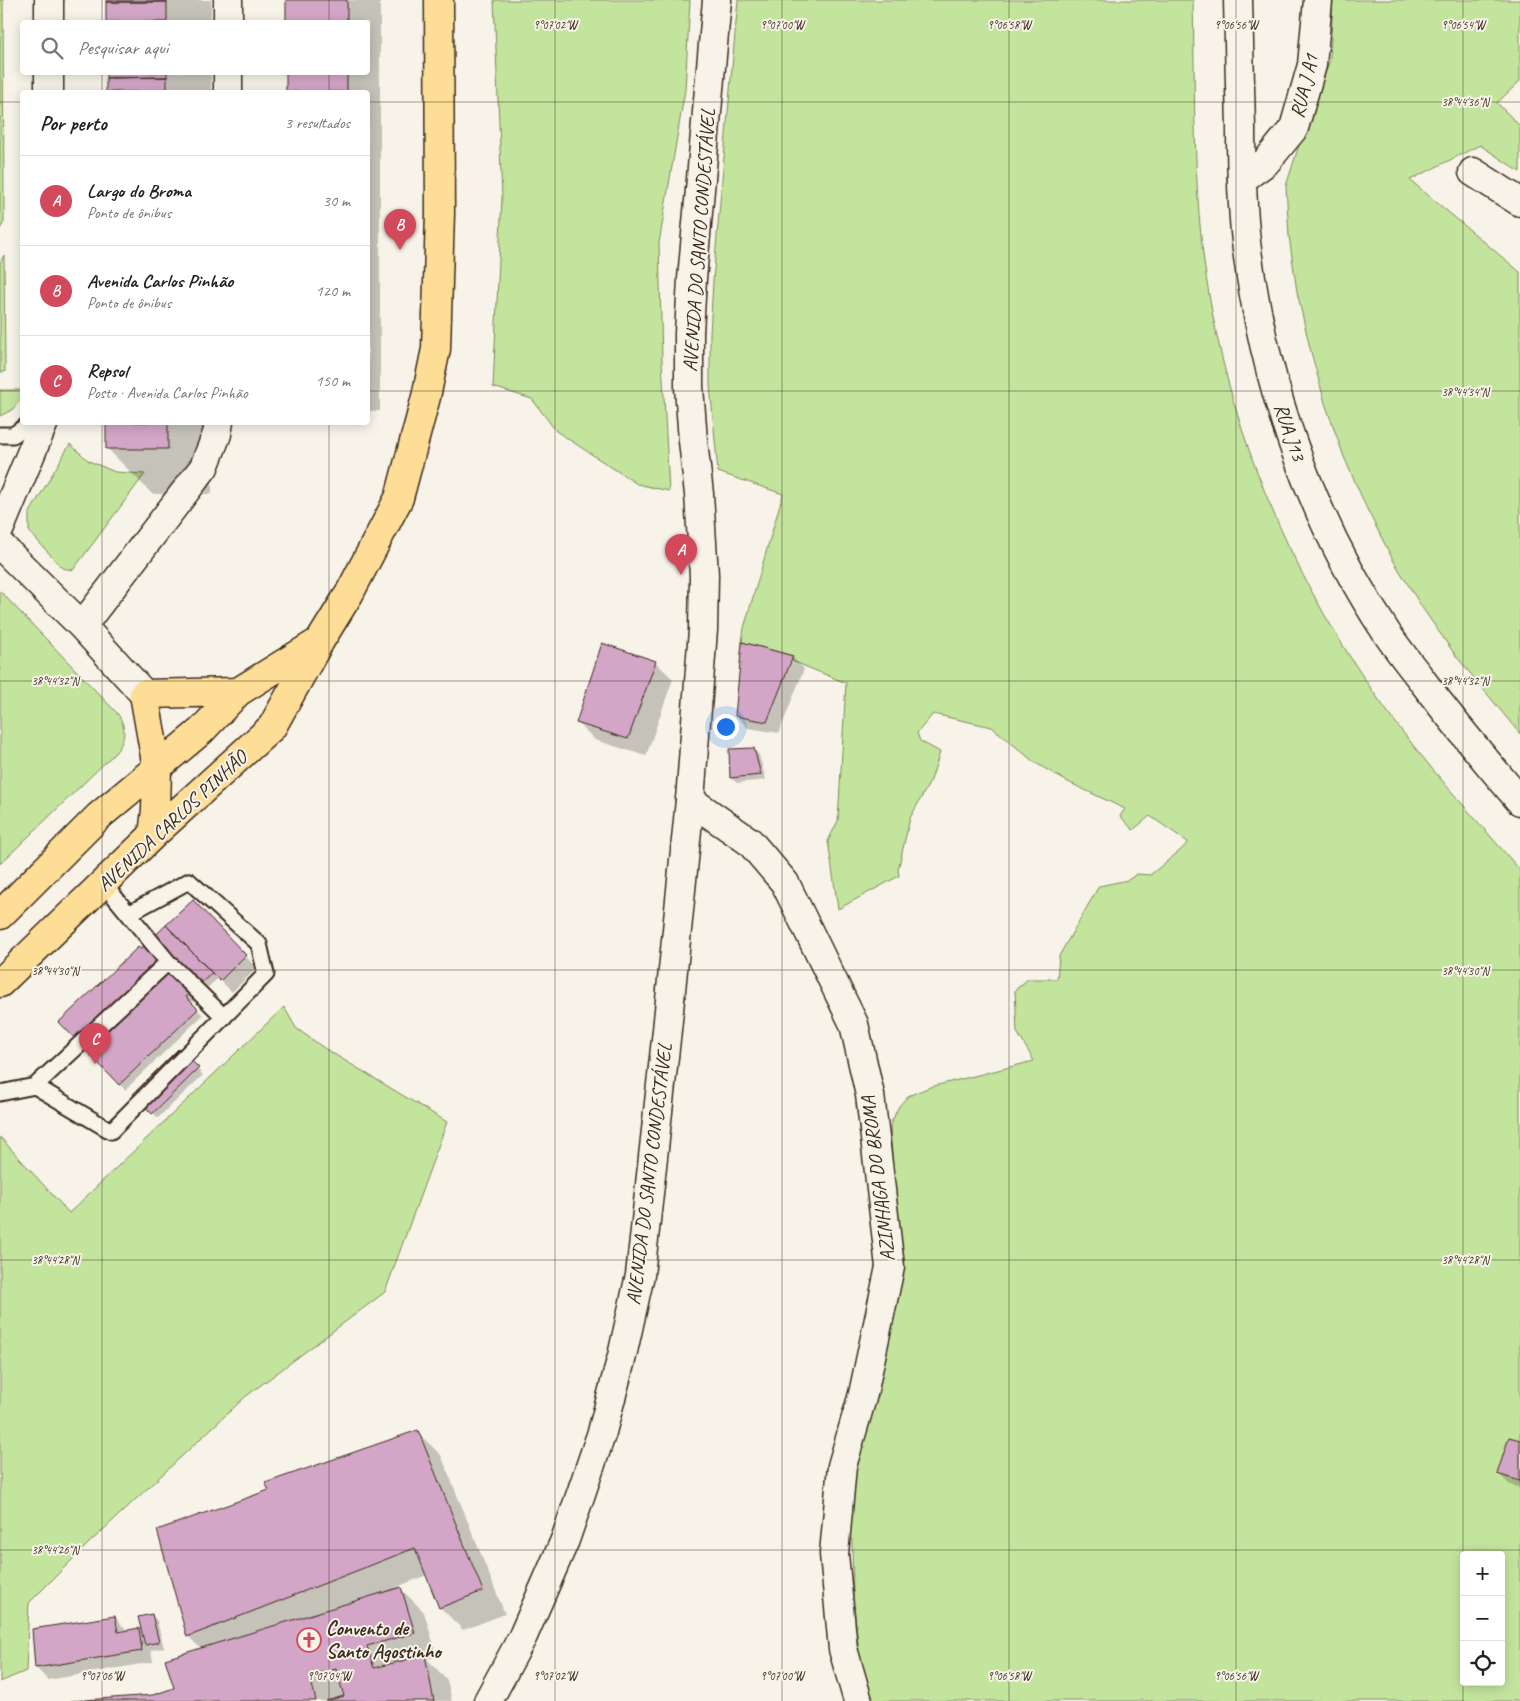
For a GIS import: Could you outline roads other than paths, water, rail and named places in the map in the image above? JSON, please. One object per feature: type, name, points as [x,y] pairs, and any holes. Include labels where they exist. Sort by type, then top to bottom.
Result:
[{"type":"main road","name":"AVENIDA CARLOS PINHÃO","points":[[0,983],[153,835],[272,727],[320,641],[349,594],[399,498],[426,397],[436,349],[440,213],[439,0]]},
{"type":"main road","name":"AVENIDA CARLOS PINHÃO","points":[[0,915],[100,816],[201,732],[238,692],[320,641]]},
{"type":"main road","points":[[153,835],[158,768],[144,694],[238,692]]},
{"type":"street","points":[[49,0],[49,20]]},
{"type":"street","points":[[228,0],[228,20]]},
{"type":"street","name":"AVENIDA DO SANTO CONDESTÁVEL","points":[[488,1701],[523,1636],[565,1540],[602,1432],[622,1356],[640,1275],[657,1129],[690,800],[703,630],[704,574],[689,387],[689,333],[692,279],[717,0]]},
{"type":"street","name":"RUA J13","points":[[1238,0],[1242,179],[1246,240],[1255,300],[1267,359],[1304,473],[1328,528],[1386,633],[1459,729],[1520,801]]},
{"type":"street","name":"RUA J A1","points":[[1242,179],[1266,162],[1294,128],[1312,65],[1318,0]]},
{"type":"street","points":[[49,75],[49,90]]},
{"type":"street","points":[[228,75],[228,90]]},
{"type":"street","points":[[1474,172],[1520,202]]},
{"type":"street","points":[[0,528],[43,425]]},
{"type":"street","points":[[82,626],[204,467],[218,425]]},
{"type":"street","points":[[0,545],[82,626],[144,694]]},
{"type":"street","name":"AZINHAGA DO BROMA","points":[[690,800],[750,842],[786,883],[854,1024],[870,1095],[890,1268],[863,1394],[842,1466],[834,1554],[843,1649],[858,1701]]},
{"type":"lane","points":[[0,436],[13,435],[28,425]]},
{"type":"lane","points":[[35,1086],[110,1131],[266,974],[259,944],[189,881],[130,914]]},
{"type":"lane","points":[[104,884],[168,962],[224,1017]]},
{"type":"lane","points":[[0,1093],[35,1086],[168,962]]},
{"type":"place","name":"Avenida Carlos Pinhão","points":[[400,250]]},
{"type":"place","name":"Largo do Broma","points":[[681,575]]},
{"type":"place","name":"Repsol","points":[[95,1064]]},
{"type":"place","name":"Convento de Santo Agostinho","points":[[309,1640]]}]
